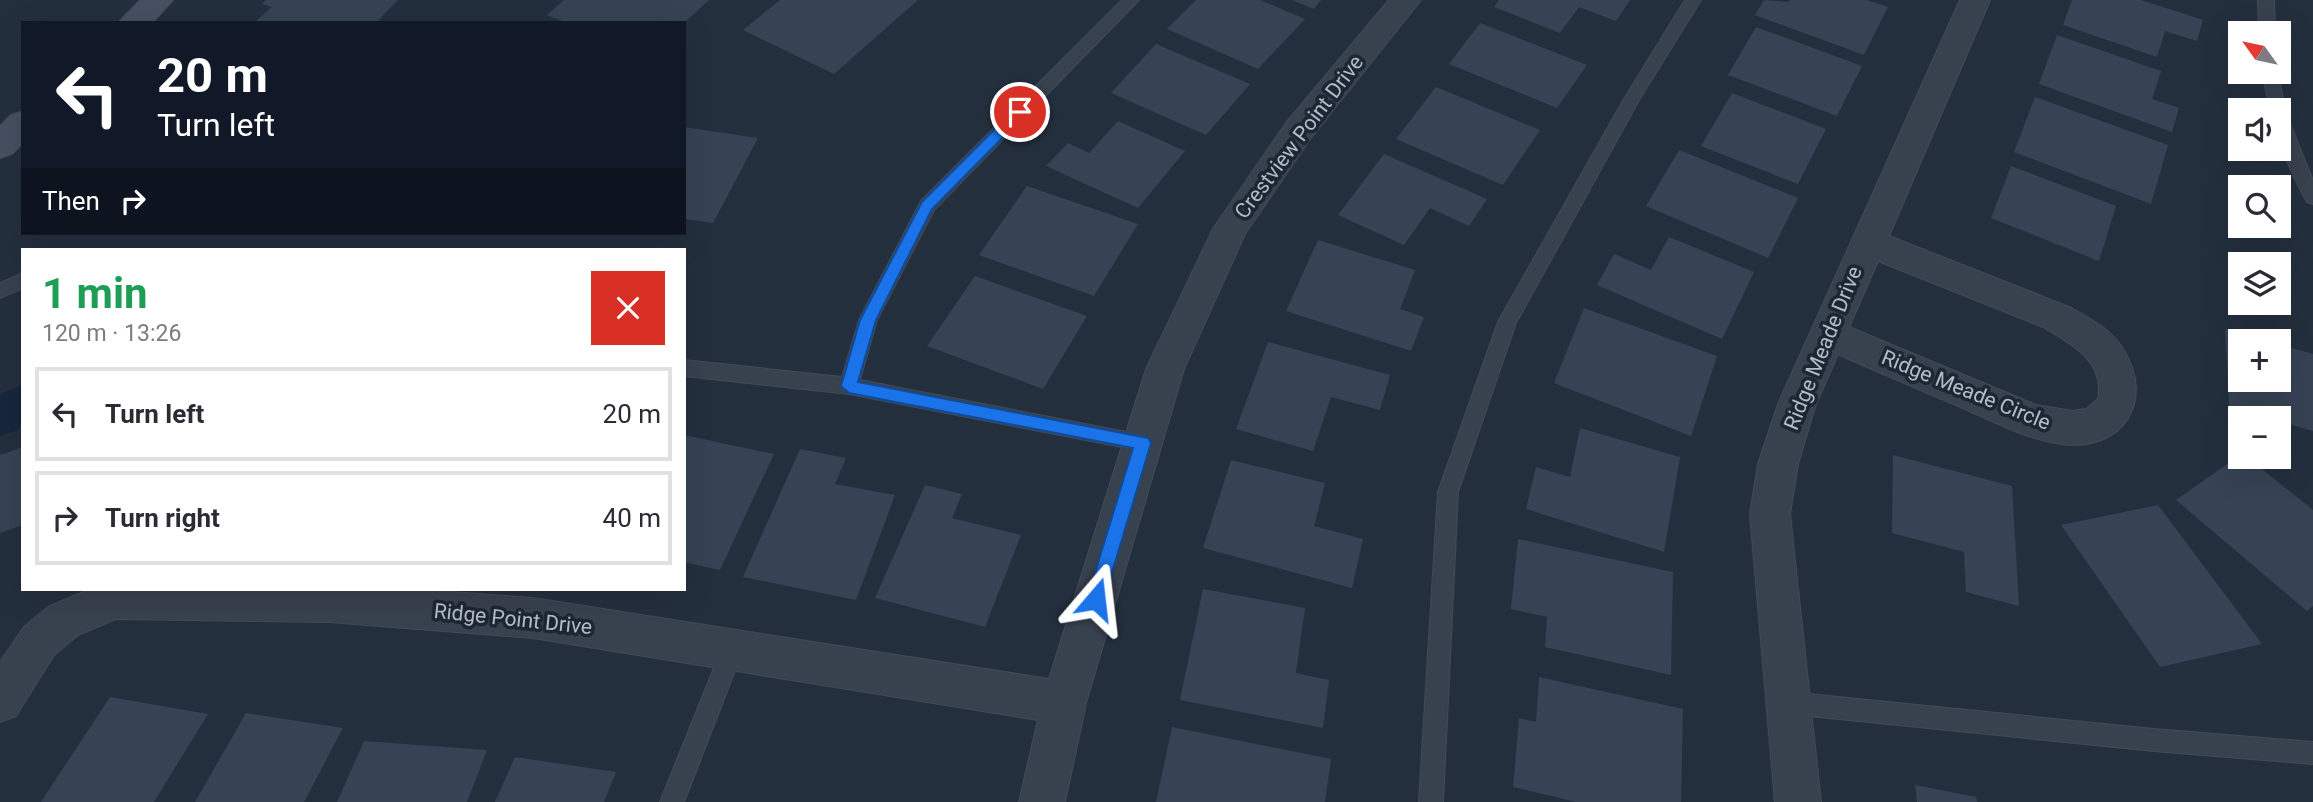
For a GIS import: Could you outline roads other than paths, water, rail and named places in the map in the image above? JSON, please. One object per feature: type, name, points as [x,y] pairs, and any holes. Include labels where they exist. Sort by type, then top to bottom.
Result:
[{"type":"main road","points":[[135,21],[158,0]]},
{"type":"main road","points":[[0,146],[21,125]]},
{"type":"street","name":"Crestview Point Drive","points":[[1042,802],[1065,703],[1165,369],[1230,229],[1298,131],[1406,0]]},
{"type":"street","name":"Ridge Meade Drive","points":[[1798,802],[1770,514],[1778,464],[1797,404],[1975,0]]},
{"type":"street","name":"Ridge Meade Circle","points":[[1828,334],[2028,419],[2055,427],[2081,427],[2102,421],[2116,407],[2120,389],[2115,368],[2101,348],[2081,330],[2056,317],[1868,242]]},
{"type":"street","name":"Ridge Point Drive","points":[[0,701],[39,641],[63,621],[114,599],[329,602],[533,618],[1065,703]]},
{"type":"lane","points":[[849,386],[868,320],[927,206],[1131,0]]},
{"type":"lane","points":[[1431,802],[1448,492],[1507,322],[1632,99],[1693,0]]},
{"type":"lane","points":[[2266,0],[2267,21]]},
{"type":"lane","points":[[2291,148],[2313,198]]},
{"type":"lane","points":[[0,291],[21,281]]},
{"type":"lane","points":[[686,368],[742,377],[849,386],[1142,443]]},
{"type":"lane","points":[[672,802],[732,650]]},
{"type":"lane","points":[[1788,703],[2154,740],[2313,753]]},
{"type":"water","points":[[21,386],[21,423],[18,430],[0,436],[0,394]]}]
